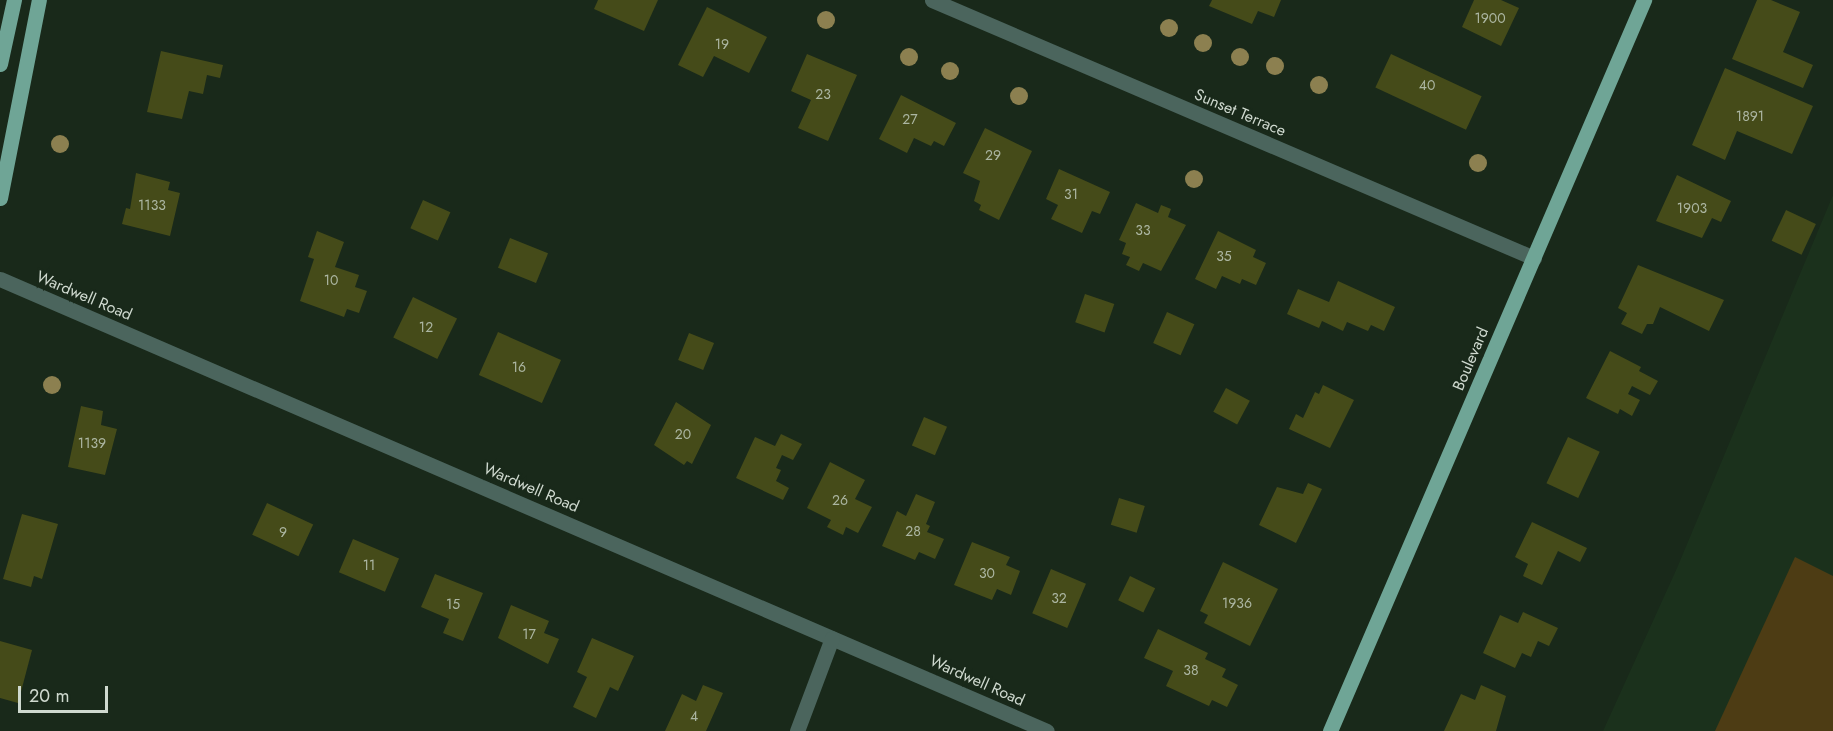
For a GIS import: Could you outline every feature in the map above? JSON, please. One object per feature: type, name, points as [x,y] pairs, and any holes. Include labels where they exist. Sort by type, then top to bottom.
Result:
[{"type":"main road","points":[[0,64],[14,0]]},
{"type":"main road","points":[[0,198],[39,0]]},
{"type":"main road","name":"Boulevard","points":[[1330,731],[1644,0]]},
{"type":"street","name":"Sunset Terrace","points":[[932,0],[1534,258]]},
{"type":"street","name":"Wardwell Road","points":[[0,279],[1047,731]]},
{"type":"street","points":[[797,731],[832,638]]},
{"type":"shaded area","points":[[1833,195],[1833,731],[1603,731],[1677,568]]},
{"type":"shaded area","points":[[1795,557],[1833,576],[1833,731],[1715,731]]},
{"type":"building","points":[[598,0],[658,0],[644,31],[594,9]]},
{"type":"building","points":[[1212,0],[1281,0],[1274,17],[1258,11],[1252,24],[1209,6]]},
{"type":"building","points":[[1474,0],[1501,0],[1519,8],[1501,46],[1462,27]]},
{"type":"building","points":[[1757,0],[1771,0],[1800,12],[1783,52],[1813,65],[1803,88],[1732,59]]},
{"type":"building","points":[[707,7],[767,37],[749,73],[714,56],[703,77],[678,65]]},
{"type":"building","points":[[161,51],[223,65],[220,78],[207,75],[203,94],[189,91],[182,119],[147,112]]},
{"type":"building","points":[[807,54],[857,75],[828,141],[798,128],[811,100],[791,91]]},
{"type":"building","points":[[1391,54],[1482,96],[1466,130],[1375,88]]},
{"type":"building","points":[[1725,68],[1813,106],[1792,154],[1737,131],[1725,160],[1692,145]]},
{"type":"building","points":[[901,95],[956,123],[944,146],[934,141],[931,146],[914,138],[907,153],[879,139]]},
{"type":"building","points":[[985,128],[1032,151],[999,220],[979,210],[981,205],[974,201],[980,181],[963,173]]},
{"type":"building","points":[[1059,169],[1110,192],[1100,214],[1092,211],[1082,233],[1051,219],[1058,205],[1046,199]]},
{"type":"building","points":[[136,173],[170,182],[168,190],[180,193],[170,236],[122,224],[126,208],[130,209]]},
{"type":"building","points":[[1677,175],[1731,201],[1721,222],[1712,218],[1702,238],[1656,221]]},
{"type":"building","points":[[423,200],[450,212],[438,241],[410,228]]},
{"type":"building","points":[[1136,203],[1158,213],[1161,205],[1171,209],[1168,217],[1186,225],[1161,271],[1143,263],[1139,271],[1126,265],[1130,257],[1122,254],[1126,243],[1119,240]]},
{"type":"building","points":[[1786,210],[1816,224],[1802,255],[1772,241]]},
{"type":"building","points":[[317,231],[344,242],[335,267],[359,275],[355,287],[367,291],[359,313],[347,309],[344,317],[300,301],[314,259],[308,257]]},
{"type":"building","points":[[1218,231],[1256,250],[1253,257],[1266,263],[1256,285],[1242,279],[1240,284],[1222,276],[1216,289],[1195,279]]},
{"type":"building","points":[[510,238],[548,253],[536,283],[498,268]]},
{"type":"building","points":[[1638,265],[1724,300],[1709,331],[1660,307],[1653,324],[1647,324],[1642,334],[1621,324],[1627,313],[1618,308]]},
{"type":"building","points":[[1338,281],[1395,307],[1384,331],[1371,325],[1368,331],[1347,322],[1343,331],[1322,321],[1319,328],[1287,314],[1298,289],[1329,302]]},
{"type":"building","points":[[1085,294],[1114,304],[1105,332],[1075,322]]},
{"type":"building","points":[[413,297],[457,318],[437,359],[393,337]]},
{"type":"building","points":[[1167,312],[1194,324],[1181,355],[1153,343]]},
{"type":"building","points":[[498,332],[561,360],[542,403],[479,375]]},
{"type":"building","points":[[689,333],[714,343],[703,370],[678,360]]},
{"type":"building","points":[[1610,351],[1641,367],[1639,371],[1658,381],[1650,395],[1632,386],[1628,394],[1640,400],[1632,416],[1620,409],[1618,414],[1586,398]]},
{"type":"building","points":[[1323,385],[1354,400],[1330,448],[1289,429],[1296,414],[1303,418],[1315,392],[1319,394]]},
{"type":"building","points":[[1226,388],[1250,401],[1237,425],[1213,412]]},
{"type":"building","points":[[676,402],[711,425],[692,464],[687,461],[684,465],[654,445]]},
{"type":"building","points":[[81,406],[103,411],[101,425],[117,429],[105,475],[68,467]]},
{"type":"building","points":[[924,417],[947,427],[935,455],[912,446]]},
{"type":"building","points":[[781,434],[802,444],[793,460],[782,455],[776,468],[781,470],[776,481],[789,488],[783,500],[736,478],[755,437],[775,446]]},
{"type":"building","points":[[1568,437],[1600,452],[1578,498],[1546,483]]},
{"type":"building","points":[[830,462],[865,480],[855,499],[872,507],[858,533],[846,527],[843,535],[827,527],[831,520],[807,508]]},
{"type":"building","points":[[1308,483],[1322,489],[1296,543],[1259,525],[1277,487],[1303,494]]},
{"type":"building","points":[[916,494],[935,502],[926,524],[930,526],[927,532],[944,539],[935,559],[919,552],[915,560],[882,546],[897,511],[906,516]]},
{"type":"building","points":[[1119,498],[1145,506],[1137,533],[1111,525]]},
{"type":"building","points":[[267,503],[313,525],[298,556],[252,535]]},
{"type":"building","points":[[22,514],[58,524],[42,579],[34,576],[31,587],[3,579]]},
{"type":"building","points":[[1532,522],[1587,548],[1580,562],[1558,551],[1542,585],[1523,576],[1528,564],[1515,557]]},
{"type":"building","points":[[353,539],[399,559],[385,592],[339,572]]},
{"type":"building","points":[[972,542],[1010,557],[1006,565],[1020,571],[1011,595],[997,589],[992,600],[954,585]]},
{"type":"building","points":[[1223,562],[1278,589],[1250,646],[1204,623],[1208,615],[1200,611]]},
{"type":"building","points":[[1051,569],[1086,584],[1067,628],[1032,613]]},
{"type":"building","points":[[435,574],[483,593],[463,641],[443,633],[449,619],[421,607]]},
{"type":"building","points":[[1130,576],[1155,588],[1143,613],[1118,600]]},
{"type":"building","points":[[511,605],[549,621],[544,633],[559,639],[548,664],[498,638]]},
{"type":"building","points":[[1523,612],[1558,628],[1549,646],[1538,641],[1531,657],[1522,653],[1515,668],[1483,653],[1500,615],[1518,623]]},
{"type":"building","points":[[1158,629],[1208,653],[1205,659],[1226,669],[1222,677],[1238,685],[1227,707],[1212,700],[1209,706],[1166,686],[1173,671],[1144,658]]},
{"type":"building","points":[[592,638],[634,656],[618,691],[610,687],[596,718],[573,707],[587,677],[577,672]]},
{"type":"building","points":[[0,641],[32,650],[18,703],[0,698]]},
{"type":"building","points":[[703,685],[723,693],[706,731],[665,731],[682,694],[696,701]]},
{"type":"building","points":[[1481,685],[1506,696],[1496,731],[1444,731],[1461,694],[1475,700]]}]
